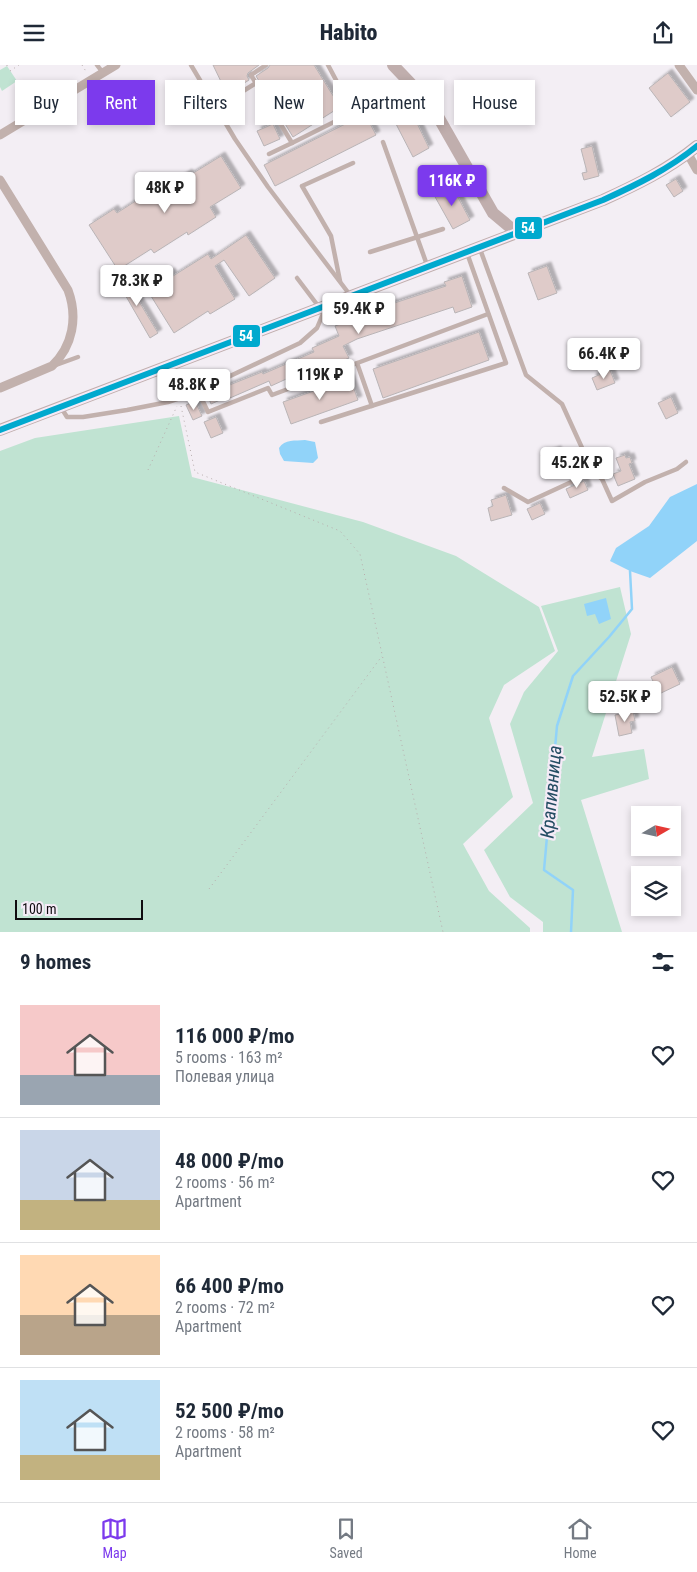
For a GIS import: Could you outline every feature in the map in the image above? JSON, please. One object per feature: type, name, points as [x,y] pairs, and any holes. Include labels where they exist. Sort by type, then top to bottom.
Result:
[{"type":"street","points":[[0,135],[116,65]]},
{"type":"street","points":[[393,65],[432,106],[493,213],[517,233]]},
{"type":"street","points":[[679,65],[697,90]]},
{"type":"street","points":[[0,430],[603,200],[640,184],[692,150],[697,170]]},
{"type":"street","points":[[0,179],[68,290],[72,300],[74,316],[72,330],[64,351],[52,366],[0,388]]},
{"type":"lane","points":[[97,65],[103,73]]},
{"type":"lane","points":[[191,65],[235,139],[268,187],[351,297]]},
{"type":"lane","points":[[255,81],[251,75],[266,65]]},
{"type":"lane","points":[[328,65],[336,80]]},
{"type":"lane","points":[[269,153],[333,122]]},
{"type":"lane","points":[[281,125],[292,143]]},
{"type":"lane","points":[[383,142],[428,267]]},
{"type":"lane","points":[[340,283],[331,236],[302,186],[353,163]]},
{"type":"lane","points":[[370,252],[444,229]]},
{"type":"lane","points":[[321,422],[506,363],[488,313],[473,250]]},
{"type":"lane","points":[[473,250],[526,375],[562,405],[593,471],[602,479],[612,501],[645,482],[677,469],[686,462]]},
{"type":"lane","points":[[62,407],[67,417],[83,417],[127,410],[180,398],[300,343],[317,329],[323,307],[297,278]]},
{"type":"lane","points":[[198,391],[208,412],[268,388],[272,395],[488,313]]},
{"type":"lane","points":[[52,366],[78,357]]},
{"type":"lane","points":[[357,363],[372,406]]},
{"type":"lane","points":[[504,488],[528,502],[593,471]]},
{"type":"path","points":[[10,71],[19,65]]},
{"type":"path","points":[[148,470],[180,398]]},
{"type":"path","points":[[180,398],[195,472],[340,531],[360,554],[443,932]]},
{"type":"path","points":[[209,889],[383,656]]},
{"type":"green space","points":[[7,66],[16,80],[2,91],[0,87],[0,70]]},
{"type":"green space","points":[[179,416],[192,477],[363,522],[456,556],[539,607],[555,651],[504,685],[489,718],[513,797],[463,844],[489,891],[530,928],[530,932],[0,932],[0,451],[35,438]]},
{"type":"green space","points":[[620,587],[631,634],[592,757],[644,749],[649,779],[581,800],[622,932],[543,932],[543,922],[510,897],[484,850],[533,803],[510,724],[524,692],[558,651],[541,606]]},
{"type":"water","points":[[305,440],[315,442],[318,458],[313,463],[284,461],[280,454],[279,448],[281,445],[290,441]]},
{"type":"water","points":[[697,484],[697,541],[650,578],[610,561],[616,548],[649,526],[670,497]]},
{"type":"water","points":[[606,598],[611,619],[599,624],[595,614],[587,616],[584,604]]},
{"type":"building","points":[[213,65],[259,65],[248,73],[249,80],[245,83],[245,80],[220,80]]},
{"type":"building","points":[[270,65],[314,65],[333,96],[333,111],[323,118],[323,80],[258,80],[256,76]]},
{"type":"building","points":[[668,73],[690,102],[671,117],[649,88]]},
{"type":"building","points":[[273,125],[280,139],[264,146],[257,131]]},
{"type":"building","points":[[286,125],[312,125],[293,137]]},
{"type":"building","points":[[343,125],[371,125],[376,135],[275,186],[264,165]]},
{"type":"building","points":[[397,125],[418,125],[429,148],[413,157]]},
{"type":"building","points":[[592,146],[599,176],[584,180],[582,173],[587,172],[581,149]]},
{"type":"building","points":[[221,156],[241,188],[210,207],[216,217],[188,235],[187,232],[154,253],[151,249],[118,270],[89,225],[114,209],[117,213],[151,191],[154,195],[188,173],[190,175]]},
{"type":"building","points":[[676,179],[683,191],[674,197],[666,185]]},
{"type":"building","points":[[452,186],[470,220],[453,229],[434,195]]},
{"type":"building","points":[[246,235],[275,278],[249,296],[224,260],[215,266],[235,299],[210,314],[208,311],[174,333],[146,288],[171,272],[173,276],[208,254],[211,259]]},
{"type":"building","points":[[547,266],[557,293],[538,300],[528,273]]},
{"type":"building","points":[[123,275],[158,333],[150,338],[116,279]]},
{"type":"building","points":[[462,276],[472,307],[455,313],[453,307],[357,339],[343,346],[349,358],[322,370],[319,364],[271,386],[269,381],[211,404],[207,394],[262,372],[263,374],[314,352],[312,348],[339,336],[335,326],[353,319],[352,317],[446,286],[444,282]]},
{"type":"building","points":[[479,332],[489,360],[383,398],[373,369]]},
{"type":"building","points":[[610,370],[615,383],[597,390],[592,378]]},
{"type":"building","points":[[350,378],[358,400],[291,424],[283,402]]},
{"type":"building","points":[[671,397],[678,413],[666,419],[658,403]]},
{"type":"building","points":[[195,401],[202,416],[193,420],[186,405]]},
{"type":"building","points":[[216,417],[223,433],[211,438],[204,422]]},
{"type":"building","points":[[557,450],[561,462],[546,468],[541,455]]},
{"type":"building","points":[[625,455],[626,458],[630,457],[632,463],[629,464],[635,479],[618,486],[613,474],[621,471],[616,458]]},
{"type":"building","points":[[584,481],[588,490],[570,498],[566,489]]},
{"type":"building","points":[[506,495],[512,515],[491,521],[488,508],[493,506],[491,500]]},
{"type":"building","points":[[540,503],[545,514],[532,520],[527,509]]},
{"type":"building","points":[[672,667],[680,684],[659,694],[651,677]]},
{"type":"building","points":[[633,711],[635,721],[630,722],[632,733],[619,736],[615,715]]},
{"type":"waterway","name":"Крапивница","points":[[571,932],[573,890],[544,870],[557,726],[573,676],[632,609],[630,571]]},
{"type":"transit line","name":"54","points":[[0,430],[603,200],[664,169],[697,146]]}]
